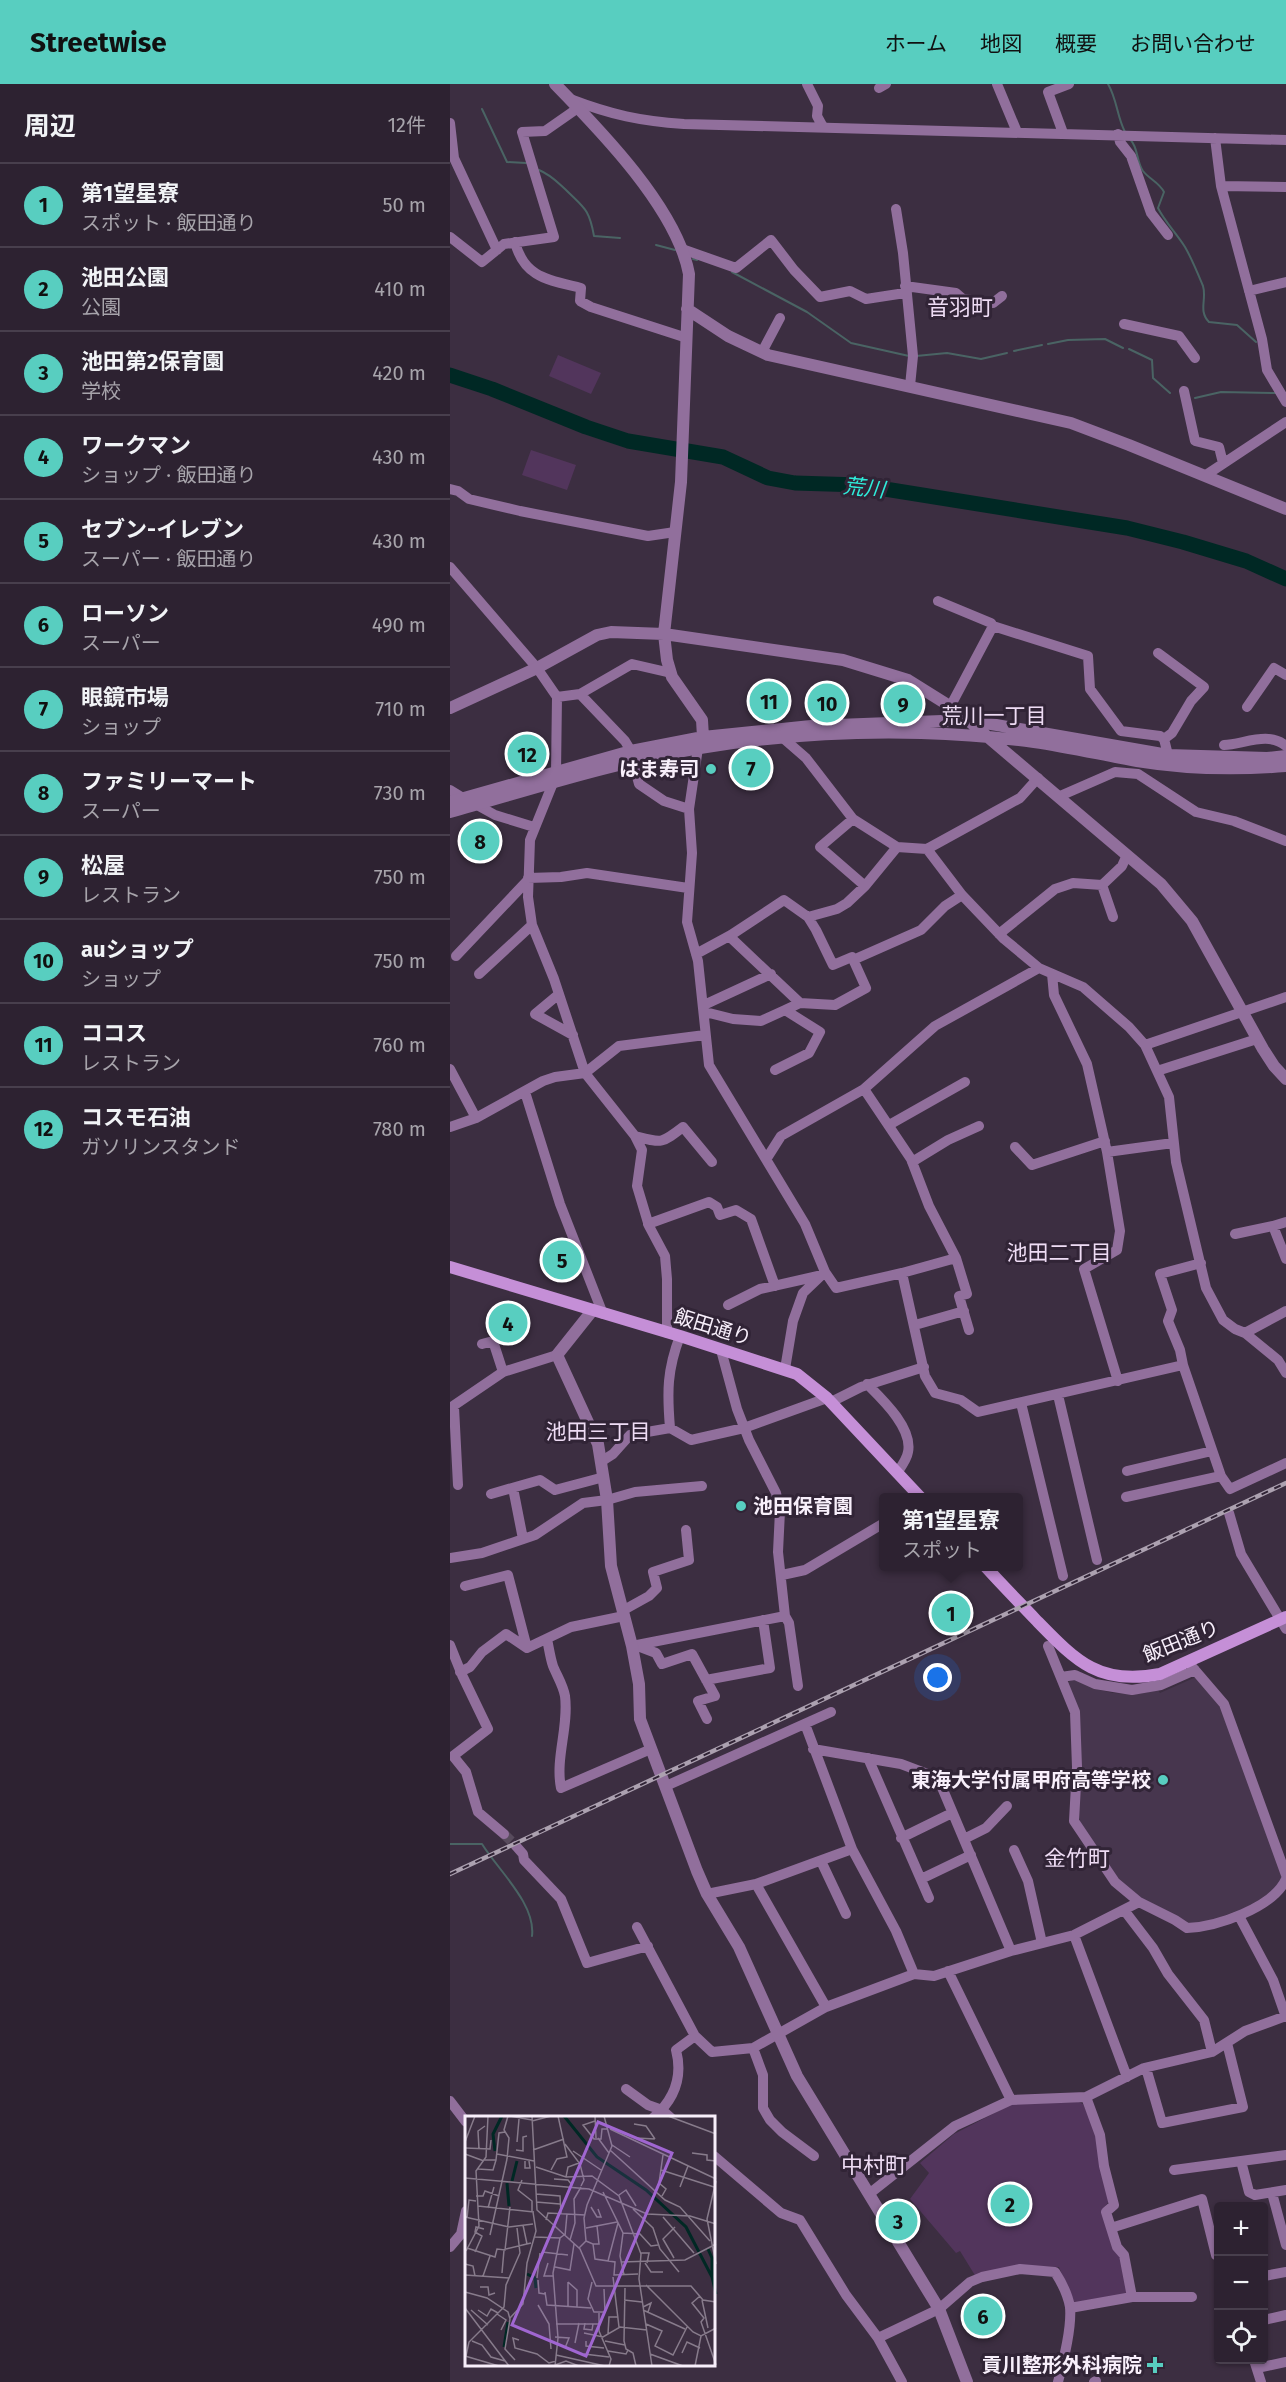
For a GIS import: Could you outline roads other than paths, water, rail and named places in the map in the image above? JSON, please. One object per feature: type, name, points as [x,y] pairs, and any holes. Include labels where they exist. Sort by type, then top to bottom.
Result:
[{"type":"main road","name":"飯田通り","points":[[450,1267],[785,1369],[811,1383],[917,1493]]},
{"type":"main road","name":"飯田通り","points":[[990,1571],[1076,1660],[1111,1676],[1142,1678],[1188,1666],[1284,1622]]},
{"type":"street","points":[[555,84],[613,146],[647,188],[682,249],[689,274],[681,482],[664,634],[671,673],[702,720],[701,743],[689,809],[692,853],[687,922],[696,954],[709,1065],[805,1224],[823,1274],[836,1288],[956,1258]]},
{"type":"street","points":[[807,84],[818,106],[817,116],[823,127]]},
{"type":"street","points":[[997,84],[1017,132]]},
{"type":"street","points":[[1063,133],[1048,92],[1069,84]]},
{"type":"street","points":[[574,103],[605,113],[644,121],[1286,140]]},
{"type":"street","points":[[450,237],[482,262],[504,244],[554,237],[522,132],[544,131],[574,103]]},
{"type":"street","points":[[450,123],[454,158],[497,250]]},
{"type":"street","points":[[1124,134],[1120,142],[1131,156],[1151,213],[1168,236]]},
{"type":"street","points":[[1215,138],[1221,186],[1250,291],[1267,370],[1286,402]]},
{"type":"street","points":[[1221,186],[1286,187]]},
{"type":"street","points":[[896,209],[903,253],[913,356],[910,386]]},
{"type":"street","points":[[682,249],[736,268],[771,240],[794,270],[820,297],[850,291],[867,299],[905,289],[956,293],[963,299],[993,303],[1002,296]]},
{"type":"street","points":[[515,242],[522,262],[532,272],[542,278],[581,288],[580,301],[591,307],[687,340]]},
{"type":"street","points":[[1250,291],[1286,282]]},
{"type":"street","points":[[687,309],[728,336],[762,352],[1071,423],[1286,509]]},
{"type":"street","points":[[762,352],[780,318]]},
{"type":"street","points":[[1124,324],[1179,336],[1196,358]]},
{"type":"street","points":[[1184,391],[1195,441],[1219,447],[1223,463]]},
{"type":"street","points":[[1206,476],[1286,422]]},
{"type":"street","points":[[450,489],[458,491],[469,499],[648,536],[676,528]]},
{"type":"street","points":[[450,567],[537,668],[557,698],[555,777],[530,840],[528,879],[532,925],[559,994],[585,1073],[635,1136],[642,1150],[637,1186],[648,1224],[665,1256],[667,1333]]},
{"type":"street","points":[[938,601],[991,623],[993,626],[1088,656],[1090,689],[1121,731],[1160,736],[1164,739],[1168,755]]},
{"type":"street","points":[[950,707],[993,626]]},
{"type":"street","points":[[450,708],[537,668],[597,635],[611,632],[664,634],[843,660],[908,680],[968,720],[1161,884],[1192,921],[1257,1039],[1274,1066],[1286,1079]]},
{"type":"street","points":[[1158,653],[1204,687],[1191,701],[1172,733],[1164,739]]},
{"type":"street","points":[[557,698],[580,694],[632,664],[671,673]]},
{"type":"street","points":[[1247,707],[1274,668],[1286,675]]},
{"type":"street","points":[[580,694],[625,741],[639,784],[664,801],[689,809]]},
{"type":"street","points":[[450,802],[632,757],[701,743],[811,726],[968,720],[1168,755],[1267,758],[1286,754]]},
{"type":"street","points":[[701,743],[813,735],[920,733],[1035,742],[1180,766],[1244,768],[1286,754]]},
{"type":"street","points":[[783,738],[806,758],[853,819],[897,847],[927,849],[1020,798],[1038,778]]},
{"type":"street","points":[[1224,745],[1271,739],[1280,741],[1286,754]]},
{"type":"street","points":[[1136,774],[1139,761]]},
{"type":"street","points":[[1060,796],[1115,772],[1136,774],[1196,812],[1234,821],[1286,842]]},
{"type":"street","points":[[450,812],[477,805],[555,777]]},
{"type":"street","points":[[450,790],[463,798]]},
{"type":"street","points":[[477,805],[495,815],[534,827]]},
{"type":"street","points":[[853,819],[819,846],[865,886]]},
{"type":"street","points":[[808,917],[837,909],[865,886],[897,847]]},
{"type":"street","points":[[927,849],[962,895],[999,934],[1039,968],[1083,987],[1129,1027],[1145,1045],[1169,1097],[1173,1143],[1184,1203],[1206,1288],[1223,1320],[1282,1358],[1286,1373]]},
{"type":"street","points":[[999,934],[1055,889],[1073,883],[1102,885],[1122,866],[1127,855]]},
{"type":"street","points":[[456,956],[528,879],[587,873],[688,888]]},
{"type":"street","points":[[1102,885],[1113,917]]},
{"type":"street","points":[[853,960],[921,930],[945,906],[962,895]]},
{"type":"street","points":[[696,954],[729,936],[784,900],[808,917],[833,965],[852,957],[866,987],[835,1005],[800,1003],[761,1021],[733,1018],[704,1008]]},
{"type":"street","points":[[479,974],[532,925]]},
{"type":"street","points":[[729,936],[800,1003]]},
{"type":"street","points":[[766,1158],[781,1136],[864,1089],[935,1026],[1039,968]]},
{"type":"street","points":[[1052,974],[1054,995],[1087,1064],[1106,1146],[1120,1231],[1117,1250],[1084,1269],[1118,1381]]},
{"type":"street","points":[[704,1008],[771,975]]},
{"type":"street","points":[[559,994],[535,1014],[573,1035]]},
{"type":"street","points":[[1145,1045],[1286,997]]},
{"type":"street","points":[[775,1070],[808,1053],[820,1032],[785,1010]]},
{"type":"street","points":[[450,1127],[476,1118],[555,1077],[585,1073],[619,1046],[705,1035]]},
{"type":"street","points":[[1157,1071],[1257,1039]]},
{"type":"street","points":[[451,1075],[476,1118]]},
{"type":"street","points":[[889,1125],[965,1082]]},
{"type":"street","points":[[864,1089],[912,1162],[929,1206],[956,1258],[967,1294],[960,1296],[969,1330]]},
{"type":"street","points":[[458,1485],[453,1460],[452,1408],[502,1372],[557,1355],[597,1312],[525,1092]]},
{"type":"street","points":[[912,1162],[948,1140],[979,1126]]},
{"type":"street","points":[[635,1136],[657,1142],[666,1140],[683,1127],[712,1162]]},
{"type":"street","points":[[1016,1147],[1032,1165],[1106,1146],[1173,1143]]},
{"type":"street","points":[[648,1224],[709,1202],[717,1207],[720,1215],[736,1210],[751,1219],[775,1286]]},
{"type":"street","points":[[1235,1234],[1286,1222]]},
{"type":"street","points":[[1273,1226],[1286,1259]]},
{"type":"street","points":[[1201,1263],[1160,1274],[1172,1310],[1168,1321],[1180,1350],[1221,1476],[1230,1489],[1286,1463]]},
{"type":"street","points":[[902,1273],[925,1376],[934,1393],[961,1400],[978,1412],[1183,1365]]},
{"type":"street","points":[[728,1305],[760,1290],[823,1274]]},
{"type":"street","points":[[785,1369],[793,1321],[803,1293],[823,1274]]},
{"type":"street","points":[[915,1325],[964,1311]]},
{"type":"street","points":[[1245,1333],[1286,1311]]},
{"type":"street","points":[[670,1428],[667,1399],[670,1362],[680,1336]]},
{"type":"street","points":[[482,1344],[493,1341],[502,1372]]},
{"type":"street","points":[[721,1350],[744,1428],[776,1493],[780,1511],[778,1552],[785,1616],[789,1623],[798,1686]]},
{"type":"street","points":[[557,1355],[598,1444],[602,1461],[611,1566],[633,1645],[639,1684],[640,1719],[707,1894],[739,1947],[797,2076],[939,2309],[967,2382]]},
{"type":"street","points":[[602,1461],[613,1454],[630,1435],[670,1428],[691,1440],[744,1428],[829,1400],[867,1384],[924,1367]]},
{"type":"street","points":[[867,1384],[894,1413],[908,1441],[909,1451],[897,1473]]},
{"type":"street","points":[[1058,1395],[1097,1560]]},
{"type":"street","points":[[1021,1403],[1063,1575]]},
{"type":"street","points":[[1127,1471],[1212,1451]]},
{"type":"street","points":[[1126,1497],[1221,1476]]},
{"type":"street","points":[[491,1494],[540,1480],[555,1490],[604,1477]]},
{"type":"street","points":[[450,1558],[482,1552],[523,1539],[546,1529],[573,1508],[595,1500],[607,1500],[635,1492],[702,1486]]},
{"type":"street","points":[[513,1488],[523,1539]]},
{"type":"street","points":[[1229,1513],[1240,1554],[1284,1622]]},
{"type":"street","points":[[782,1575],[805,1570],[879,1526]]},
{"type":"street","points":[[527,1648],[571,1627],[623,1614],[649,1596],[657,1588],[653,1572],[689,1560],[686,1530]]},
{"type":"street","points":[[465,1586],[508,1575],[527,1648]]},
{"type":"street","points":[[633,1645],[785,1616]]},
{"type":"street","points":[[706,1680],[770,1668],[763,1620]]},
{"type":"street","points":[[460,1672],[470,1667],[482,1652],[506,1634],[527,1648]]},
{"type":"street","points":[[547,1639],[553,1666],[562,1684],[565,1697],[565,1726],[558,1777],[561,1788],[651,1749]]},
{"type":"street","points":[[450,1645],[460,1672],[488,1729],[453,1756],[466,1772],[478,1812],[504,1834]]},
{"type":"street","points":[[633,1645],[656,1653],[662,1664],[692,1654],[715,1696],[698,1701],[707,1719]]},
{"type":"street","points":[[1048,1646],[1075,1712],[1077,1767],[1074,1821],[1114,1882],[1138,1902],[1187,1928],[1197,1928],[1239,1916],[1274,1895],[1283,1886],[1286,1876],[1224,1704],[1188,1666],[1161,1685],[1132,1690],[1095,1684],[1075,1675],[1061,1677]]},
{"type":"street","points":[[666,1786],[831,1712]]},
{"type":"street","points":[[805,1724],[852,1849],[896,1930],[914,1974]]},
{"type":"street","points":[[813,1749],[901,1764],[938,1778],[1011,1951]]},
{"type":"street","points":[[868,1758],[929,1898]]},
{"type":"street","points":[[964,1839],[986,1828],[1007,1806]]},
{"type":"street","points":[[901,1838],[952,1813]]},
{"type":"street","points":[[516,1846],[523,1854],[524,1860],[561,1899],[587,1963],[648,1946]]},
{"type":"street","points":[[707,1894],[756,1884],[852,1849]]},
{"type":"street","points":[[1014,1850],[1028,1881],[1042,1943]]},
{"type":"street","points":[[921,1879],[971,1855]]},
{"type":"street","points":[[821,1861],[846,1914]]},
{"type":"street","points":[[756,1884],[826,2007]]},
{"type":"street","points":[[637,1927],[695,2036],[712,2052],[753,2048],[826,2007],[914,1974],[934,1976],[1011,1951],[1074,1935],[1138,1902]]},
{"type":"street","points":[[1124,1910],[1153,1948],[1168,1974],[1204,2020],[1212,2052]]},
{"type":"street","points":[[869,2194],[955,2126],[1011,2100],[1086,2097],[1146,2067],[1212,2052],[1245,2031],[1286,2017],[1273,1980],[1239,1916]]},
{"type":"street","points":[[1074,1935],[1127,2077]]},
{"type":"street","points":[[948,1971],[1011,2100]]},
{"type":"street","points":[[656,2116],[663,2110],[676,2091],[680,2063],[676,2050],[695,2036]]},
{"type":"street","points":[[1146,2067],[1162,2123],[1243,2107],[1227,2043]]},
{"type":"street","points":[[753,2048],[763,2075],[763,2108],[770,2120],[782,2132],[814,2156]]},
{"type":"street","points":[[626,2089],[648,2106],[663,2110],[669,2116]]},
{"type":"street","points":[[1086,2097],[1100,2135],[1104,2166],[1114,2205],[1106,2212],[1117,2247],[1124,2255],[1132,2296]]},
{"type":"street","points":[[450,2101],[465,2121]]},
{"type":"street","points":[[1174,2170],[1286,2155]]},
{"type":"street","points":[[716,2158],[781,2213],[800,2220],[846,2295],[878,2338],[902,2382]]},
{"type":"street","points":[[1241,2161],[1249,2192],[1255,2195],[1286,2190]]},
{"type":"street","points":[[1272,2193],[1286,2245]]},
{"type":"street","points":[[1111,2228],[1202,2199],[1214,2247]]},
{"type":"street","points":[[450,2247],[465,2225]]},
{"type":"street","points":[[878,2338],[939,2309],[970,2282],[1020,2269],[1055,2272],[1063,2284],[1070,2308],[1065,2356],[1058,2382]]},
{"type":"street","points":[[1268,2275],[1286,2272]]},
{"type":"street","points":[[1070,2308],[1132,2296],[1192,2297]]},
{"type":"street","points":[[1268,2319],[1286,2314]]},
{"type":"street","points":[[1268,2363],[1286,2362]]},
{"type":"street","points":[[1256,2364],[1261,2382]]},
{"type":"waterway","points":[[1108,84],[1125,132]]},
{"type":"waterway","points":[[482,109],[507,162],[526,163]]},
{"type":"waterway","points":[[1130,139],[1143,171],[1164,192],[1158,208],[1185,247],[1197,272],[1204,291],[1203,309],[1206,318],[1209,322],[1237,325],[1256,342]]},
{"type":"waterway","points":[[539,170],[553,178],[581,205],[588,214],[594,236],[620,238]]},
{"type":"waterway","points":[[656,245],[675,250]]},
{"type":"waterway","points":[[693,259],[697,260]]},
{"type":"waterway","points":[[732,272],[807,312],[851,343],[909,356]]},
{"type":"waterway","points":[[1048,344],[1068,340],[1105,339],[1123,348]]},
{"type":"waterway","points":[[1014,351],[1042,345]]},
{"type":"waterway","points":[[1129,349],[1152,360],[1153,378],[1170,393]]},
{"type":"waterway","points":[[916,356],[947,353],[981,359],[1007,353]]},
{"type":"waterway","name":"荒川","points":[[450,375],[628,441],[723,457],[768,478],[795,483],[860,485],[1127,528],[1246,561],[1286,579]]},
{"type":"waterway","points":[[1195,398],[1221,392],[1275,393]]},
{"type":"waterway","points":[[450,1844],[482,1844],[522,1900],[532,1924],[532,1936]]},
{"type":"tunnel","points":[[504,1834],[516,1846]]},
{"type":"railway","points":[[450,1874],[1286,1483]]},
{"type":"place","name":"ココス","points":[[769,701]]},
{"type":"place","name":"auショップ","points":[[827,703]]},
{"type":"place","name":"松屋","points":[[903,704]]},
{"type":"place","name":"コスモ石油","points":[[527,754]]},
{"type":"place","name":"眼鏡市場","points":[[751,768]]},
{"type":"place","name":"はま寿司","points":[[711,769]]},
{"type":"place","name":"ファミリーマート","points":[[480,841]]},
{"type":"place","name":"セブン-イレブン","points":[[562,1260]]},
{"type":"place","name":"ワークマン","points":[[508,1323]]},
{"type":"place","name":"池田保育園","points":[[741,1506]]},
{"type":"place","name":"第1望星寮","points":[[951,1613]]},
{"type":"place","name":"東海大学付属甲府高等学校","points":[[1163,1780]]},
{"type":"place","name":"池田公園","points":[[1010,2204]]},
{"type":"place","name":"池田第2保育園","points":[[898,2221]]},
{"type":"place","name":"ローソン","points":[[983,2316]]},
{"type":"place","name":"貢川整形外科病院","points":[[1155,2365]]},
{"type":"district","name":"音羽町","points":[[960,307]]},
{"type":"district","name":"荒川一丁目","points":[[994,716]]},
{"type":"district","name":"池田二丁目","points":[[1059,1253]]},
{"type":"district","name":"池田三丁目","points":[[598,1432]]},
{"type":"district","name":"金竹町","points":[[1077,1858]]},
{"type":"district","name":"中村町","points":[[874,2165]]}]
